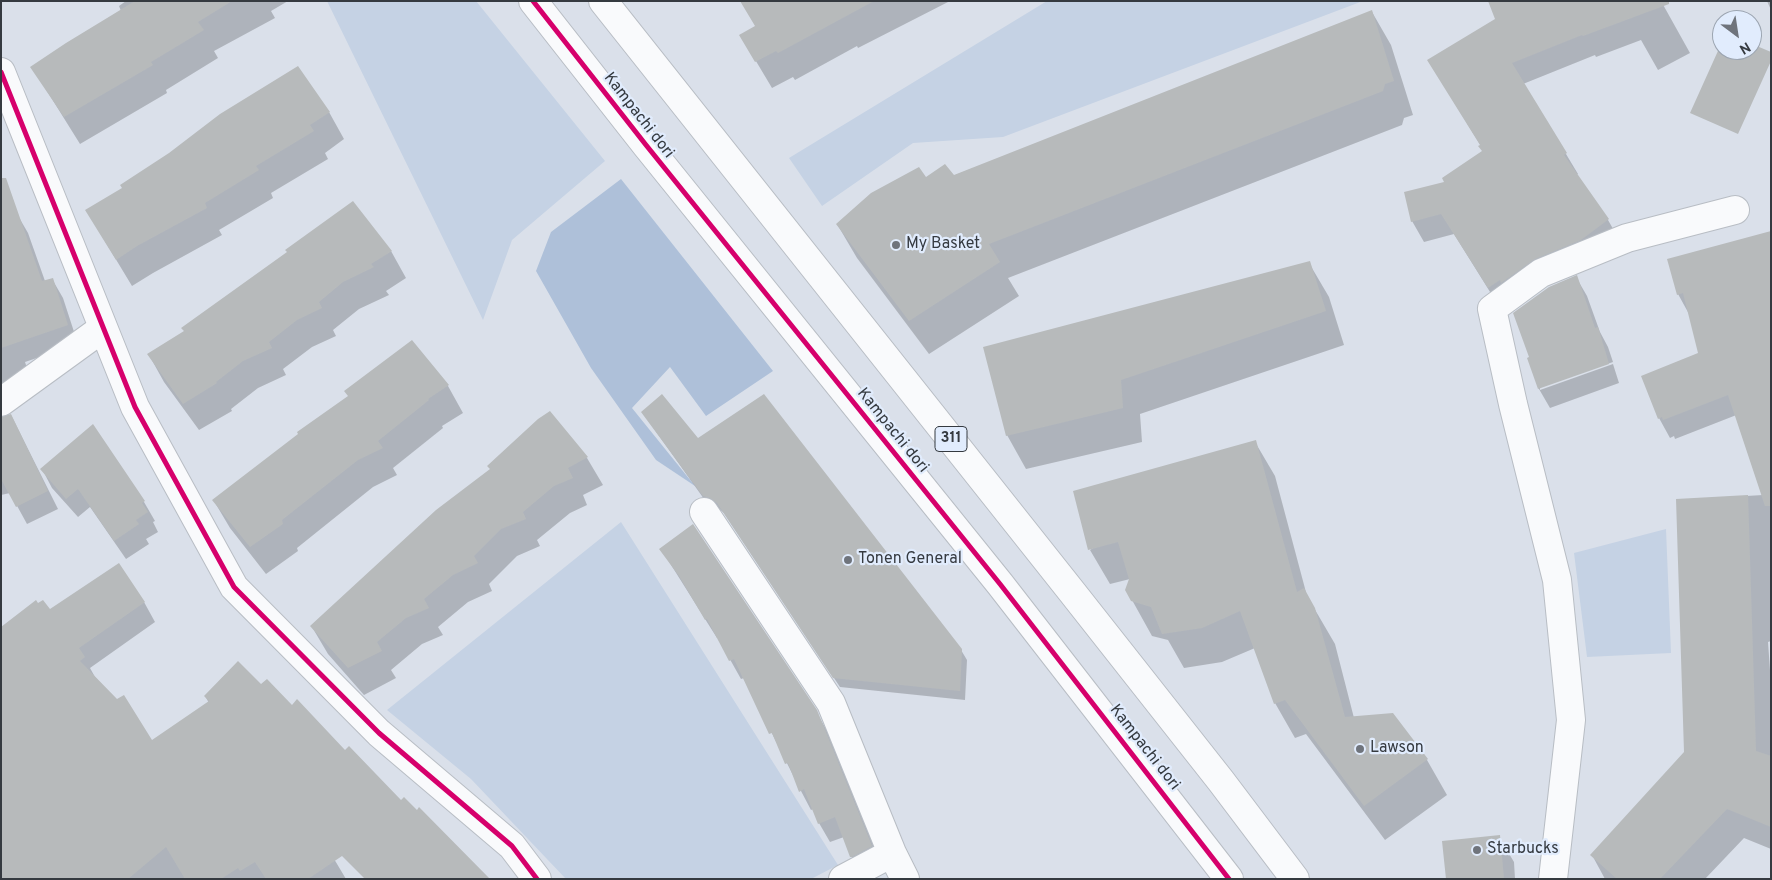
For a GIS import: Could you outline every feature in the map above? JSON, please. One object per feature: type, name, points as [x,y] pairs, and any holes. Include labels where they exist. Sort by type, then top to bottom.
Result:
[{"type":"street","name":"Kampachi dori","points":[[533,1],[646,146],[1000,584],[1229,879]]},
{"type":"street","name":"311","points":[[603,1],[1215,774],[1295,879]]},
{"type":"street","points":[[1,72],[135,407],[234,587],[379,733],[512,846],[537,879]]},
{"type":"street","points":[[1553,879],[1571,720],[1557,580],[1492,309],[1541,273],[1627,238],[1735,210]]},
{"type":"street","points":[[1,402],[103,328]]},
{"type":"street","points":[[704,512],[831,703],[892,853],[905,879]]},
{"type":"street","points":[[843,879],[892,853]]},
{"type":"shaded area","points":[[327,1],[476,1],[605,161],[512,240],[483,320]]},
{"type":"shaded area","points":[[1047,1],[1363,1],[1003,137],[913,143],[822,206],[789,158]]},
{"type":"shaded area","points":[[621,179],[773,371],[706,416],[670,367],[632,408],[695,486],[656,460],[591,368],[536,271],[551,232]]},
{"type":"shaded area","points":[[621,522],[838,865],[811,879],[566,879],[471,779],[387,710]]},
{"type":"shaded area","points":[[1666,529],[1671,653],[1587,657],[1574,553]]},
{"type":"building","points":[[135,1],[232,1],[198,22],[204,30],[151,62],[153,65],[64,117],[30,67]]},
{"type":"building","points":[[740,1],[874,1],[778,53],[776,51],[755,62],[739,35],[755,26]]},
{"type":"building","points":[[1488,1],[1669,1],[1669,4],[1582,35],[1512,63],[1567,153],[1564,155],[1609,219],[1581,240],[1535,259],[1501,283],[1500,280],[1488,288],[1441,214],[1411,222],[1404,192],[1444,182],[1442,178],[1482,151],[1427,60],[1495,19]]},
{"type":"building","points":[[1372,10],[1394,81],[1385,84],[1383,91],[989,244],[1000,262],[909,321],[836,224],[871,193],[919,167],[926,177],[945,164],[954,175]]},
{"type":"building","points":[[1762,48],[1771,52],[1771,61],[1738,134],[1690,113],[1714,60],[1762,60]]},
{"type":"building","points":[[298,66],[330,112],[310,125],[314,131],[256,166],[259,170],[205,203],[207,208],[137,246],[116,260],[85,210],[122,188],[120,185],[169,153],[220,114]]},
{"type":"building","points":[[1,178],[6,178],[42,281],[53,278],[68,325],[1,348]]},
{"type":"building","points":[[353,201],[392,251],[371,264],[374,267],[343,282],[319,302],[322,308],[297,320],[269,342],[272,348],[243,361],[217,383],[183,404],[147,354],[184,331],[181,328],[287,252],[285,250]]},
{"type":"building","points":[[1771,231],[1771,506],[1765,506],[1728,395],[1663,420],[1662,417],[1658,419],[1641,376],[1698,353],[1683,293],[1677,295],[1667,259]]},
{"type":"building","points":[[1310,261],[1326,311],[1121,380],[1123,408],[1006,436],[983,347]]},
{"type":"building","points":[[1577,275],[1595,328],[1598,327],[1609,364],[1538,389],[1513,313],[1549,287]]},
{"type":"building","points":[[412,340],[449,385],[428,399],[378,441],[383,448],[358,460],[282,520],[283,524],[250,547],[212,500],[298,434],[297,432],[348,396],[344,391]]},
{"type":"building","points":[[662,394],[698,438],[764,394],[962,649],[960,691],[833,678],[717,503],[703,496],[641,412]]},
{"type":"building","points":[[550,411],[588,457],[568,468],[573,478],[554,486],[523,512],[526,519],[501,529],[474,556],[478,563],[453,575],[424,599],[429,608],[406,618],[377,642],[382,651],[348,668],[310,626],[436,510],[490,469],[487,466],[538,419]]},
{"type":"building","points":[[11,414],[48,491],[16,507],[1,479],[1,417]]},
{"type":"building","points":[[93,424],[145,501],[142,503],[148,512],[136,520],[139,524],[114,541],[78,489],[66,499],[40,469]]},
{"type":"building","points":[[1256,440],[1297,592],[1304,588],[1315,608],[1345,717],[1393,713],[1428,759],[1364,806],[1285,700],[1274,704],[1240,611],[1202,628],[1162,634],[1151,607],[1131,601],[1125,590],[1129,579],[1118,542],[1088,550],[1073,491]]},
{"type":"building","points":[[1748,495],[1756,751],[1771,756],[1771,827],[1727,809],[1660,879],[1617,879],[1590,855],[1684,752],[1676,499]]},
{"type":"building","points":[[693,524],[817,710],[872,846],[852,857],[850,857],[835,817],[818,824],[804,789],[799,792],[788,763],[785,764],[772,733],[769,734],[734,659],[729,661],[707,619],[705,620],[679,576],[659,549]]},
{"type":"building","points":[[119,563],[145,602],[79,648],[85,657],[80,661],[117,699],[124,695],[152,740],[209,701],[204,696],[238,661],[261,684],[267,679],[292,705],[297,699],[345,750],[349,746],[401,800],[404,797],[417,810],[419,807],[490,879],[365,879],[342,856],[308,879],[266,879],[255,862],[240,871],[238,868],[221,879],[185,879],[166,847],[128,879],[1,879],[1,627],[36,600],[38,603],[43,600],[50,609]]},
{"type":"building","points":[[1500,835],[1504,879],[1446,879],[1442,841]]},
{"type":"cycle path","points":[[533,1],[646,145],[1000,584],[1229,879]]},
{"type":"cycle path","points":[[1,72],[135,407],[234,587],[379,733],[512,846],[537,879]]},
{"type":"place","name":"My Basket","points":[[896,245]]},
{"type":"place","name":"Tonen General","points":[[848,560]]},
{"type":"place","name":"Lawson","points":[[1360,749]]},
{"type":"place","name":"Starbucks","points":[[1477,850]]}]
